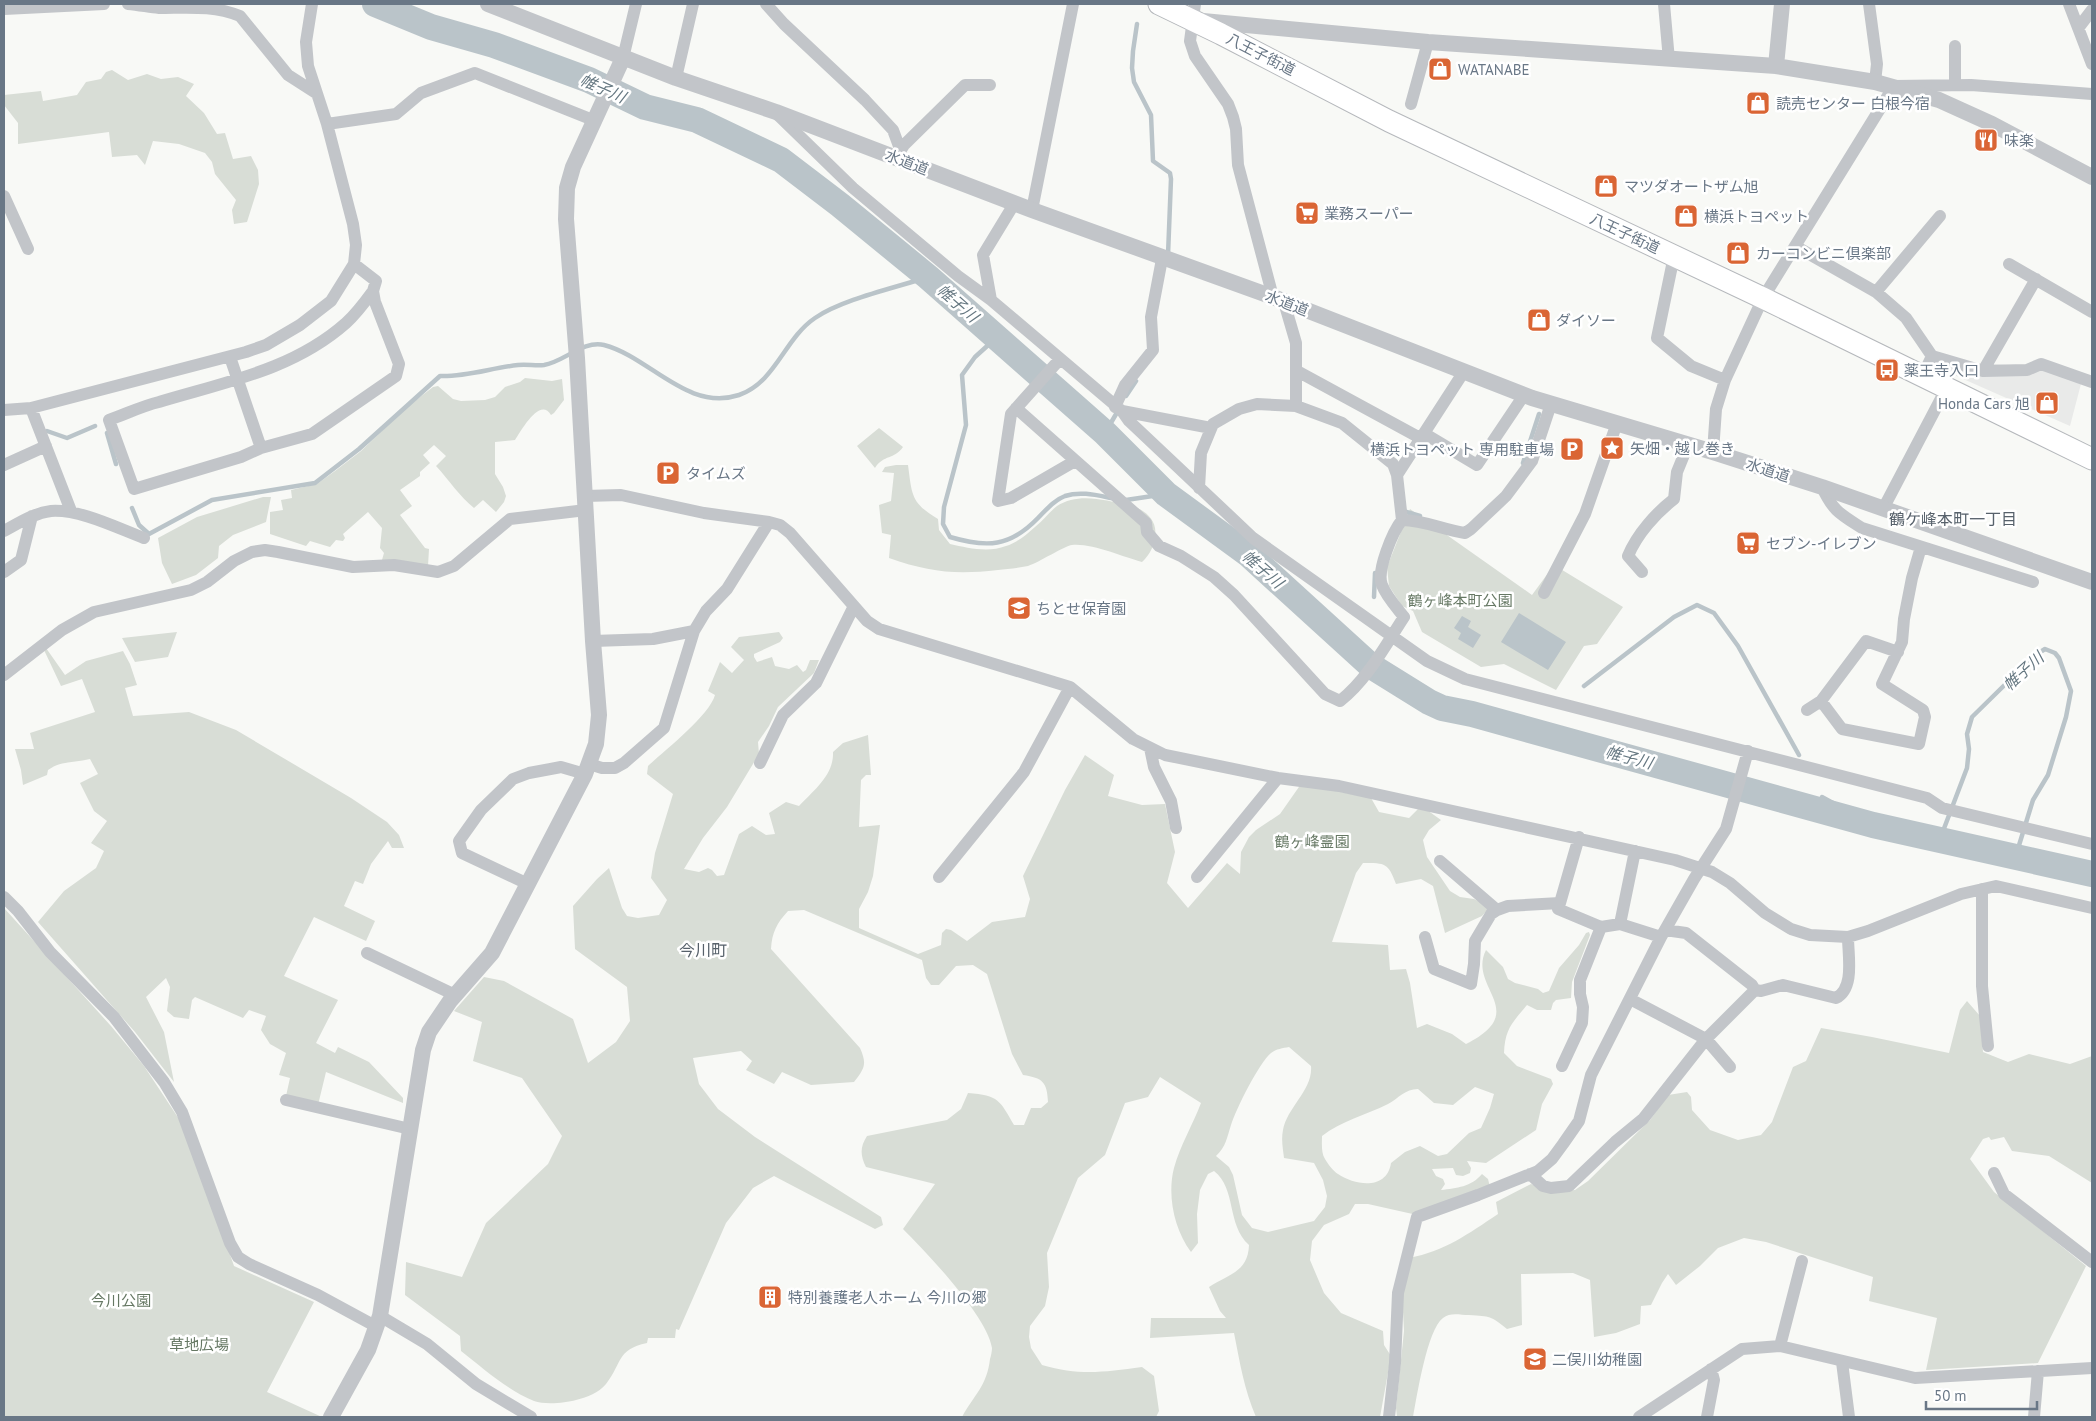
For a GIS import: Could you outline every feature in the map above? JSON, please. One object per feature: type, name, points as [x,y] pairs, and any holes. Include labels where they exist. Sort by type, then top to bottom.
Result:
[{"type":"highway","name":"八王子街道","points":[[1159,4],[1194,12],[1389,120],[1763,298],[2092,459]]},
{"type":"street","points":[[4,9],[104,4]]},
{"type":"street","points":[[128,4],[157,8],[204,7],[229,11],[240,16],[288,75],[316,93]]},
{"type":"street","name":"水道道","points":[[488,4],[676,78],[898,154],[1014,204],[1278,300],[1524,395],[1822,487],[2092,582]]},
{"type":"street","points":[[331,1417],[368,1350],[378,1322],[423,1050],[430,1032],[455,995],[492,953],[587,769],[596,744],[599,715],[577,358],[566,218],[567,188],[573,167],[623,58],[636,4]]},
{"type":"street","points":[[676,78],[693,4]]},
{"type":"street","points":[[766,4],[784,24],[866,100],[893,130],[898,154]]},
{"type":"street","points":[[1032,210],[1073,4]]},
{"type":"street","points":[[1664,4],[1669,60]]},
{"type":"street","points":[[1776,66],[1782,4]]},
{"type":"street","points":[[1869,4],[1877,64],[1875,82]]},
{"type":"street","points":[[2069,4],[2092,64]]},
{"type":"street","points":[[4,410],[31,408],[62,397],[230,357],[266,345],[300,325],[332,301],[354,264],[356,245],[353,224],[327,124],[308,66],[306,42],[311,8]]},
{"type":"street","points":[[2079,27],[2092,10]]},
{"type":"street","points":[[1296,406],[1296,343],[1278,300],[1238,164],[1236,129],[1233,117],[1228,104],[1195,56],[1190,41],[1194,12],[1428,42],[1776,66],[1875,82],[1939,100],[1992,124],[2092,177]]},
{"type":"street","points":[[1410,104],[1428,42]]},
{"type":"street","points":[[1955,46],[1955,85]]},
{"type":"street","points":[[327,124],[396,114],[421,93],[475,73],[595,116]]},
{"type":"street","points":[[898,154],[965,85],[990,86]]},
{"type":"street","points":[[1894,86],[1971,85],[2092,94]]},
{"type":"street","points":[[1958,109],[1960,92],[1971,85]]},
{"type":"street","points":[[1713,452],[1716,409],[1725,380],[1763,298],[1894,86]]},
{"type":"street","points":[[776,112],[853,188],[958,276],[991,300],[1118,409],[1253,538],[1427,661],[1465,679],[1746,757],[1927,798],[1942,808],[2092,844]]},
{"type":"street","points":[[4,196],[28,249]]},
{"type":"street","points":[[991,300],[983,255],[1014,204]]},
{"type":"street","points":[[1876,292],[1940,216]]},
{"type":"street","points":[[1796,246],[1876,292],[1906,318],[1932,356],[1983,371],[2027,370],[2041,364],[2092,382]]},
{"type":"street","points":[[1674,256],[1656,338],[1691,366],[1725,380]]},
{"type":"street","points":[[1118,409],[1125,385],[1153,350],[1151,317],[1162,259]]},
{"type":"street","points":[[354,264],[376,281],[373,291],[347,322],[322,341],[288,362],[238,380],[156,402],[109,420],[134,489],[241,457],[261,448],[312,434],[396,376],[398,364],[375,302],[373,291]]},
{"type":"street","points":[[2010,264],[2092,312]]},
{"type":"street","points":[[1983,371],[2036,279]]},
{"type":"street","points":[[1922,377],[1932,356]]},
{"type":"street","points":[[230,357],[261,448]]},
{"type":"street","points":[[1060,359],[1011,414],[998,501],[1012,498],[1075,462]]},
{"type":"street","points":[[1297,371],[1477,465],[1524,395]]},
{"type":"street","points":[[1398,475],[1463,373]]},
{"type":"street","points":[[1883,509],[1946,388]]},
{"type":"street","points":[[1020,404],[1075,462],[1146,523],[1147,532],[1159,546],[1181,556],[1214,577],[1234,595],[1325,694],[1340,701],[1349,694],[1383,650],[1404,617],[1381,585],[1381,568],[1401,514],[1398,475],[1393,464],[1342,423],[1296,406],[1257,404],[1239,409],[1213,424],[1201,453],[1199,488]]},
{"type":"street","points":[[1401,514],[1415,520],[1465,533],[1471,529],[1506,496],[1532,461],[1551,404]]},
{"type":"street","points":[[31,408],[71,511]]},
{"type":"street","points":[[1118,409],[1211,428]]},
{"type":"street","points":[[1544,593],[1585,514],[1617,423]]},
{"type":"street","points":[[1642,572],[1628,556],[1632,545],[1656,515],[1674,499],[1677,472],[1688,445]]},
{"type":"street","points":[[4,465],[46,446]]},
{"type":"street","points":[[1822,487],[1831,505],[1842,516],[1862,528],[2033,582]]},
{"type":"street","points":[[4,675],[62,630],[94,612],[191,590],[207,582],[234,561],[252,552],[265,550],[353,567],[394,565],[438,572],[454,566],[510,519],[621,495],[704,514],[780,525],[790,533],[867,621],[879,629],[1070,688],[1133,739],[1165,755],[1278,778],[1338,786],[1579,838],[1700,868],[1730,882],[1766,914],[1791,929],[1810,935],[1848,937],[1868,932],[1961,894],[1996,886],[2092,908]]},
{"type":"street","points":[[4,531],[32,516],[50,511],[71,511],[144,538]]},
{"type":"street","points":[[4,572],[21,560],[32,516]]},
{"type":"street","points":[[528,884],[462,853],[460,842],[481,810],[513,778],[529,773],[561,767],[587,769],[616,768],[664,728],[694,632],[706,611],[727,589],[769,522]]},
{"type":"street","points":[[1821,701],[1842,729],[1919,744],[1925,717],[1923,710],[1882,684],[1902,642],[1904,619],[1912,578],[1922,547]]},
{"type":"street","points":[[760,763],[783,714],[816,683],[854,606]]},
{"type":"street","points":[[593,641],[653,639],[694,632]]},
{"type":"street","points":[[1807,710],[1821,701],[1866,641],[1898,652]]},
{"type":"street","points":[[939,877],[1024,772],[1070,688]]},
{"type":"street","points":[[1150,748],[1154,767],[1171,801],[1176,828]]},
{"type":"street","points":[[1388,1417],[1395,1363],[1398,1293],[1417,1217],[1530,1174],[1552,1159],[1579,1120],[1591,1074],[1663,934],[1700,868],[1726,829],[1746,757]]},
{"type":"street","points":[[1197,877],[1278,778]]},
{"type":"street","points":[[1579,838],[1558,909],[1601,927],[1620,924],[1663,934],[1686,933],[1752,986],[1754,990],[1761,991],[1782,985],[1836,998],[1843,994],[1848,986],[1848,937]]},
{"type":"street","points":[[1620,924],[1635,851]]},
{"type":"street","points":[[1440,861],[1497,910]]},
{"type":"street","points":[[1982,889],[1982,986],[1988,1046]]},
{"type":"street","points":[[4,897],[18,911],[50,952],[114,1017],[164,1082],[182,1112],[230,1243],[238,1257],[248,1264],[427,1344],[476,1384],[531,1417]]},
{"type":"street","points":[[1425,937],[1434,969],[1471,984],[1474,964],[1474,941],[1491,914],[1508,906],[1560,903]]},
{"type":"street","points":[[1562,1066],[1582,1023],[1584,1007],[1580,994],[1580,980],[1601,927]]},
{"type":"street","points":[[367,953],[455,995]]},
{"type":"street","points":[[1530,1174],[1543,1186],[1551,1188],[1569,1186],[1615,1142],[1643,1119],[1706,1039],[1754,990]]},
{"type":"street","points":[[1630,999],[1706,1039],[1730,1067]]},
{"type":"street","points":[[286,1100],[410,1129]]},
{"type":"street","points":[[1994,1173],[2004,1194],[2092,1262]]},
{"type":"street","points":[[1780,1346],[1802,1261]]},
{"type":"street","points":[[1639,1417],[1742,1349],[1780,1346],[1915,1378],[2092,1368]]},
{"type":"street","points":[[1842,1362],[1849,1417]]},
{"type":"street","points":[[1707,1417],[1714,1380],[1711,1369]]},
{"type":"street","points":[[2034,1417],[2038,1371]]},
{"type":"shaded area","name":"Honda Cars 旭","points":[[1938,361],[2041,367],[2082,380],[2070,426],[1936,367]]},
{"type":"shaded area","points":[[1519,613],[1566,642],[1548,670],[1501,642]]},
{"type":"shaded area","points":[[1462,616],[1471,621],[1468,627],[1481,635],[1473,648],[1458,639],[1461,633],[1454,628]]},
{"type":"shaded area","points":[[2016,855],[2092,862],[2092,882]]},
{"type":"green space","points":[[112,70],[128,80],[147,74],[161,79],[178,77],[194,84],[186,96],[204,113],[217,134],[225,133],[233,159],[251,156],[258,170],[259,184],[247,222],[234,224],[232,210],[236,200],[215,174],[212,162],[205,153],[179,144],[153,141],[145,165],[137,155],[112,157],[109,132],[18,144],[18,123],[4,105],[4,95],[41,91],[43,101],[77,95],[86,82],[101,79],[106,72]]},
{"type":"green space","points":[[525,378],[552,381],[562,379],[564,400],[551,415],[547,410],[536,412],[515,440],[495,442],[495,474],[506,496],[496,512],[483,500],[474,508],[464,499],[436,466],[446,456],[434,445],[423,455],[430,463],[420,472],[420,476],[400,490],[412,506],[400,515],[425,548],[429,549],[428,566],[382,560],[384,553],[380,548],[382,528],[368,512],[343,534],[345,538],[343,541],[336,540],[330,547],[310,541],[306,546],[270,534],[270,512],[283,510],[281,500],[292,498],[291,490],[317,484],[335,471],[361,451],[407,407],[433,387],[438,386],[453,399],[461,401],[485,400],[495,397],[505,387],[520,382]]},
{"type":"green space","points":[[879,428],[903,447],[875,468],[857,446]]},
{"type":"green space","points":[[908,465],[914,497],[922,508],[938,519],[939,530],[950,544],[985,549],[1006,546],[1038,525],[1057,506],[1074,499],[1083,498],[1110,501],[1141,510],[1154,523],[1154,542],[1151,551],[1142,562],[1098,548],[1072,545],[1028,566],[998,570],[955,572],[903,563],[889,558],[891,535],[882,533],[879,505],[891,501],[894,473],[882,472],[885,467]]},
{"type":"green space","points":[[263,497],[271,497],[266,522],[233,535],[219,546],[218,558],[196,575],[172,584],[162,563],[158,538],[197,517]]},
{"type":"green space","name":"鶴ヶ峰本町公園","points":[[1410,509],[1532,595],[1554,565],[1623,607],[1597,644],[1584,646],[1556,690],[1504,664],[1481,667],[1422,632],[1413,611],[1402,606],[1389,586],[1387,567]]},
{"type":"green space","points":[[177,632],[168,657],[135,662],[122,638]]},
{"type":"green space","name":"鶴ヶ峰霊園","points":[[779,632],[783,638],[780,642],[754,654],[757,662],[772,657],[775,666],[789,669],[797,665],[803,672],[806,670],[810,660],[819,660],[814,673],[778,707],[769,726],[758,742],[759,754],[727,807],[703,838],[684,869],[699,872],[708,868],[717,876],[724,875],[739,834],[752,826],[766,835],[775,834],[769,813],[786,802],[799,806],[827,775],[833,752],[843,743],[868,735],[871,775],[866,775],[861,780],[859,827],[880,825],[873,876],[868,892],[859,909],[859,928],[918,954],[941,945],[942,933],[946,929],[951,930],[967,941],[992,922],[1025,917],[1030,899],[1023,876],[1065,790],[1085,755],[1114,775],[1108,796],[1142,805],[1165,804],[1175,852],[1167,883],[1188,908],[1227,863],[1240,874],[1241,852],[1249,837],[1280,814],[1301,784],[1371,798],[1379,812],[1409,818],[1418,809],[1427,810],[1441,820],[1429,830],[1423,840],[1427,857],[1450,891],[1460,897],[1474,899],[1490,907],[1482,916],[1445,933],[1433,886],[1421,879],[1396,884],[1391,872],[1385,866],[1377,863],[1363,863],[1356,873],[1332,942],[1388,945],[1390,970],[1406,969],[1417,1028],[1427,1024],[1452,1034],[1466,1044],[1485,1032],[1494,1021],[1496,1010],[1494,999],[1484,976],[1482,964],[1486,950],[1503,967],[1508,979],[1515,983],[1538,989],[1543,993],[1549,991],[1559,968],[1579,945],[1586,933],[1589,932],[1590,935],[1572,982],[1571,998],[1556,1000],[1551,1010],[1537,1010],[1527,1005],[1513,1022],[1506,1038],[1504,1053],[1517,1066],[1551,1079],[1553,1084],[1542,1104],[1536,1130],[1486,1163],[1467,1161],[1471,1168],[1470,1173],[1463,1176],[1456,1175],[1453,1168],[1432,1169],[1436,1176],[1443,1179],[1445,1184],[1441,1190],[1468,1184],[1482,1174],[1488,1179],[1490,1187],[1426,1217],[1368,1204],[1355,1204],[1349,1214],[1324,1225],[1312,1241],[1310,1260],[1324,1293],[1341,1313],[1383,1331],[1384,1345],[1391,1356],[1380,1417],[1256,1417],[1245,1386],[1234,1333],[1150,1338],[1151,1318],[1226,1318],[1220,1311],[1209,1287],[1241,1267],[1248,1254],[1249,1245],[1237,1227],[1226,1187],[1214,1171],[1208,1174],[1200,1190],[1197,1214],[1198,1243],[1191,1252],[1185,1243],[1174,1212],[1171,1189],[1172,1178],[1180,1152],[1201,1103],[1160,1077],[1148,1097],[1125,1103],[1105,1155],[1078,1178],[1047,1253],[1049,1287],[1045,1306],[1030,1326],[1029,1337],[1031,1348],[1042,1365],[1080,1372],[1142,1367],[1154,1376],[1159,1411],[1156,1417],[962,1417],[983,1383],[992,1348],[988,1335],[979,1319],[955,1285],[903,1229],[935,1184],[866,1167],[862,1155],[862,1147],[867,1136],[947,1120],[961,1109],[968,1093],[986,1095],[992,1098],[1001,1105],[1014,1125],[1024,1125],[1031,1108],[1041,1108],[1048,1102],[1045,1085],[1035,1078],[1023,1075],[1012,1054],[987,974],[973,965],[956,966],[939,985],[931,985],[926,978],[922,960],[804,910],[788,911],[784,915],[774,933],[771,949],[860,1048],[864,1058],[864,1066],[861,1073],[854,1082],[811,1085],[782,1072],[774,1084],[746,1070],[752,1061],[741,1051],[693,1058],[699,1084],[718,1109],[755,1137],[881,1217],[883,1225],[875,1229],[774,1176],[753,1188],[726,1223],[679,1330],[676,1329],[675,1338],[648,1338],[647,1343],[630,1349],[625,1353],[606,1384],[600,1390],[585,1398],[566,1402],[549,1403],[534,1401],[505,1385],[461,1351],[460,1336],[405,1295],[406,1262],[462,1277],[486,1223],[548,1164],[562,1136],[522,1078],[473,1061],[482,1022],[454,1011],[484,977],[504,981],[573,1019],[588,1063],[616,1042],[630,1021],[627,987],[575,949],[573,906],[609,868],[622,908],[627,916],[638,918],[659,915],[667,900],[651,878],[655,853],[673,794],[647,774],[648,766],[696,722],[711,703],[715,695],[708,691],[720,662],[732,673],[744,660],[731,647],[739,637]],"holes":[[[1289,1047],[1311,1066],[1311,1075],[1304,1091],[1285,1122],[1282,1137],[1284,1158],[1314,1163],[1323,1180],[1327,1196],[1325,1207],[1314,1221],[1268,1232],[1252,1228],[1242,1215],[1233,1175],[1229,1167],[1216,1156],[1224,1145],[1238,1108],[1260,1066],[1271,1053]],[[1475,1087],[1494,1094],[1490,1108],[1481,1128],[1469,1133],[1447,1154],[1438,1156],[1420,1146],[1405,1152],[1391,1163],[1384,1178],[1370,1183],[1362,1183],[1345,1178],[1334,1171],[1324,1157],[1322,1136],[1345,1122],[1388,1104],[1406,1092],[1418,1089],[1434,1103],[1453,1105]]]},
{"type":"green space","points":[[46,648],[65,675],[86,661],[123,651],[130,664],[137,685],[125,688],[133,716],[189,712],[236,730],[351,798],[387,822],[399,835],[404,848],[392,848],[388,841],[371,864],[363,884],[355,881],[344,906],[375,921],[366,941],[314,917],[284,976],[338,1000],[316,1043],[335,1053],[338,1047],[369,1062],[403,1098],[403,1103],[326,1072],[318,1105],[286,1096],[290,1078],[279,1075],[286,1053],[270,1044],[261,1030],[266,1016],[249,1010],[243,1018],[195,997],[192,1000],[189,1019],[174,1017],[167,1011],[170,987],[166,978],[146,997],[164,1032],[174,1082],[135,1032],[38,922],[64,891],[96,868],[104,851],[91,843],[107,821],[94,811],[80,783],[98,774],[90,759],[58,765],[48,770],[47,775],[23,785],[15,749],[34,749],[30,733],[95,712],[82,679],[61,686],[44,650]]},
{"type":"green space","name":"今川公園","points":[[4,908],[111,1026],[144,1066],[179,1119],[202,1173],[234,1266],[314,1302],[267,1392],[322,1417],[4,1417]]},
{"type":"green space","points":[[1967,1001],[1980,1016],[1983,1052],[2008,1062],[2029,1054],[2070,1064],[2092,1056],[2092,1183],[2049,1156],[2012,1151],[2004,1137],[1991,1140],[1989,1137],[1983,1139],[1970,1159],[1994,1192],[2086,1266],[2038,1363],[1926,1370],[1937,1318],[1869,1301],[1873,1277],[1766,1242],[1744,1238],[1718,1248],[1700,1266],[1676,1285],[1668,1274],[1651,1305],[1641,1306],[1640,1324],[1616,1333],[1594,1337],[1590,1280],[1573,1273],[1521,1274],[1522,1325],[1507,1329],[1493,1319],[1482,1316],[1452,1314],[1443,1318],[1437,1325],[1428,1349],[1413,1417],[1397,1417],[1396,1408],[1404,1331],[1402,1293],[1409,1258],[1434,1251],[1466,1235],[1498,1214],[1496,1202],[1531,1184],[1544,1189],[1575,1190],[1588,1181],[1650,1120],[1668,1095],[1687,1092],[1691,1097],[1692,1110],[1710,1130],[1738,1140],[1761,1135],[1772,1122],[1793,1067],[1806,1061],[1821,1028],[1949,1053],[1960,1010]]},
{"type":"waterway","name":"帷子川","points":[[375,4],[431,27],[494,45],[589,80],[645,107],[697,120],[781,160],[840,205],[928,277],[1105,433],[1166,494],[1248,554],[1371,666],[1429,702],[1442,708],[1472,714],[1873,825],[2092,874]]},
{"type":"waterway","points":[[1137,24],[1132,68],[1134,82],[1151,115],[1153,161],[1170,173],[1171,179],[1168,255]]},
{"type":"waterway","points":[[132,508],[139,525],[149,534],[212,500],[315,483],[359,449],[440,376],[459,375],[518,365],[544,365],[559,360],[581,348],[596,344],[621,351],[669,381],[702,396],[720,398],[739,395],[752,389],[762,380],[795,337],[815,318],[840,305],[870,294],[928,277]]},
{"type":"waterway","points":[[996,338],[975,357],[962,375],[966,425],[944,507],[943,524],[950,537],[975,543],[1008,540],[1028,528],[1054,503],[1065,496],[1082,494],[1111,498]]},
{"type":"waterway","points":[[1126,396],[1136,381]]},
{"type":"waterway","points":[[1105,433],[1119,409]]},
{"type":"waterway","points":[[1523,463],[1539,414]]},
{"type":"waterway","points":[[47,431],[67,438],[95,426]]},
{"type":"waterway","points":[[107,433],[116,464]]},
{"type":"waterway","points":[[1126,500],[1166,494]]},
{"type":"waterway","points":[[1403,511],[1420,516]]},
{"type":"waterway","points":[[1374,597],[1375,573]]},
{"type":"waterway","name":"帷子川","points":[[1584,686],[1674,617],[1697,605],[1714,613],[1738,646],[1799,755]]},
{"type":"waterway","name":"帷子川","points":[[1940,839],[1967,768],[1969,749],[1967,734],[1972,717],[2034,656],[2045,649],[2055,653],[2059,658],[2071,691],[2066,717],[2048,775],[2033,800],[2016,855]]},
{"type":"waterway","name":"帷子川","points":[[1472,714],[1513,718]]},
{"type":"waterway","name":"帷子川","points":[[1822,797],[1873,825]]},
{"type":"place","name":"WATANABE","points":[[1440,69]]},
{"type":"place","name":"読売センター 白根今宿","points":[[1758,103]]},
{"type":"place","name":"味楽","points":[[1986,140]]},
{"type":"place","name":"マツダオートザム旭","points":[[1606,186]]},
{"type":"place","name":"業務スーパー","points":[[1307,213]]},
{"type":"place","name":"横浜トヨペット","points":[[1686,216]]},
{"type":"place","name":"カーコンビニ倶楽部","points":[[1738,253]]},
{"type":"place","name":"ダイソー","points":[[1539,320]]},
{"type":"place","name":"薬王寺入口","points":[[1887,370]]},
{"type":"place","name":"Honda Cars 旭","points":[[2047,403]]},
{"type":"place","name":"矢畑・越し巻き","points":[[1612,448]]},
{"type":"place","name":"横浜トヨペット 専用駐車場","points":[[1572,449]]},
{"type":"place","name":"タイムズ","points":[[668,473]]},
{"type":"place","name":"セブン-イレブン","points":[[1748,543]]},
{"type":"place","name":"ちとせ保育園","points":[[1019,608]]},
{"type":"place","name":"特別養護老人ホーム 今川の郷","points":[[770,1297]]},
{"type":"place","name":"二俣川幼稚園","points":[[1535,1359]]},
{"type":"district","name":"鶴ケ峰本町一丁目","points":[[1953,519]]},
{"type":"district","name":"今川町","points":[[703,950]]},
{"type":"park label","name":"草地広場","points":[[199,1344]]}]
